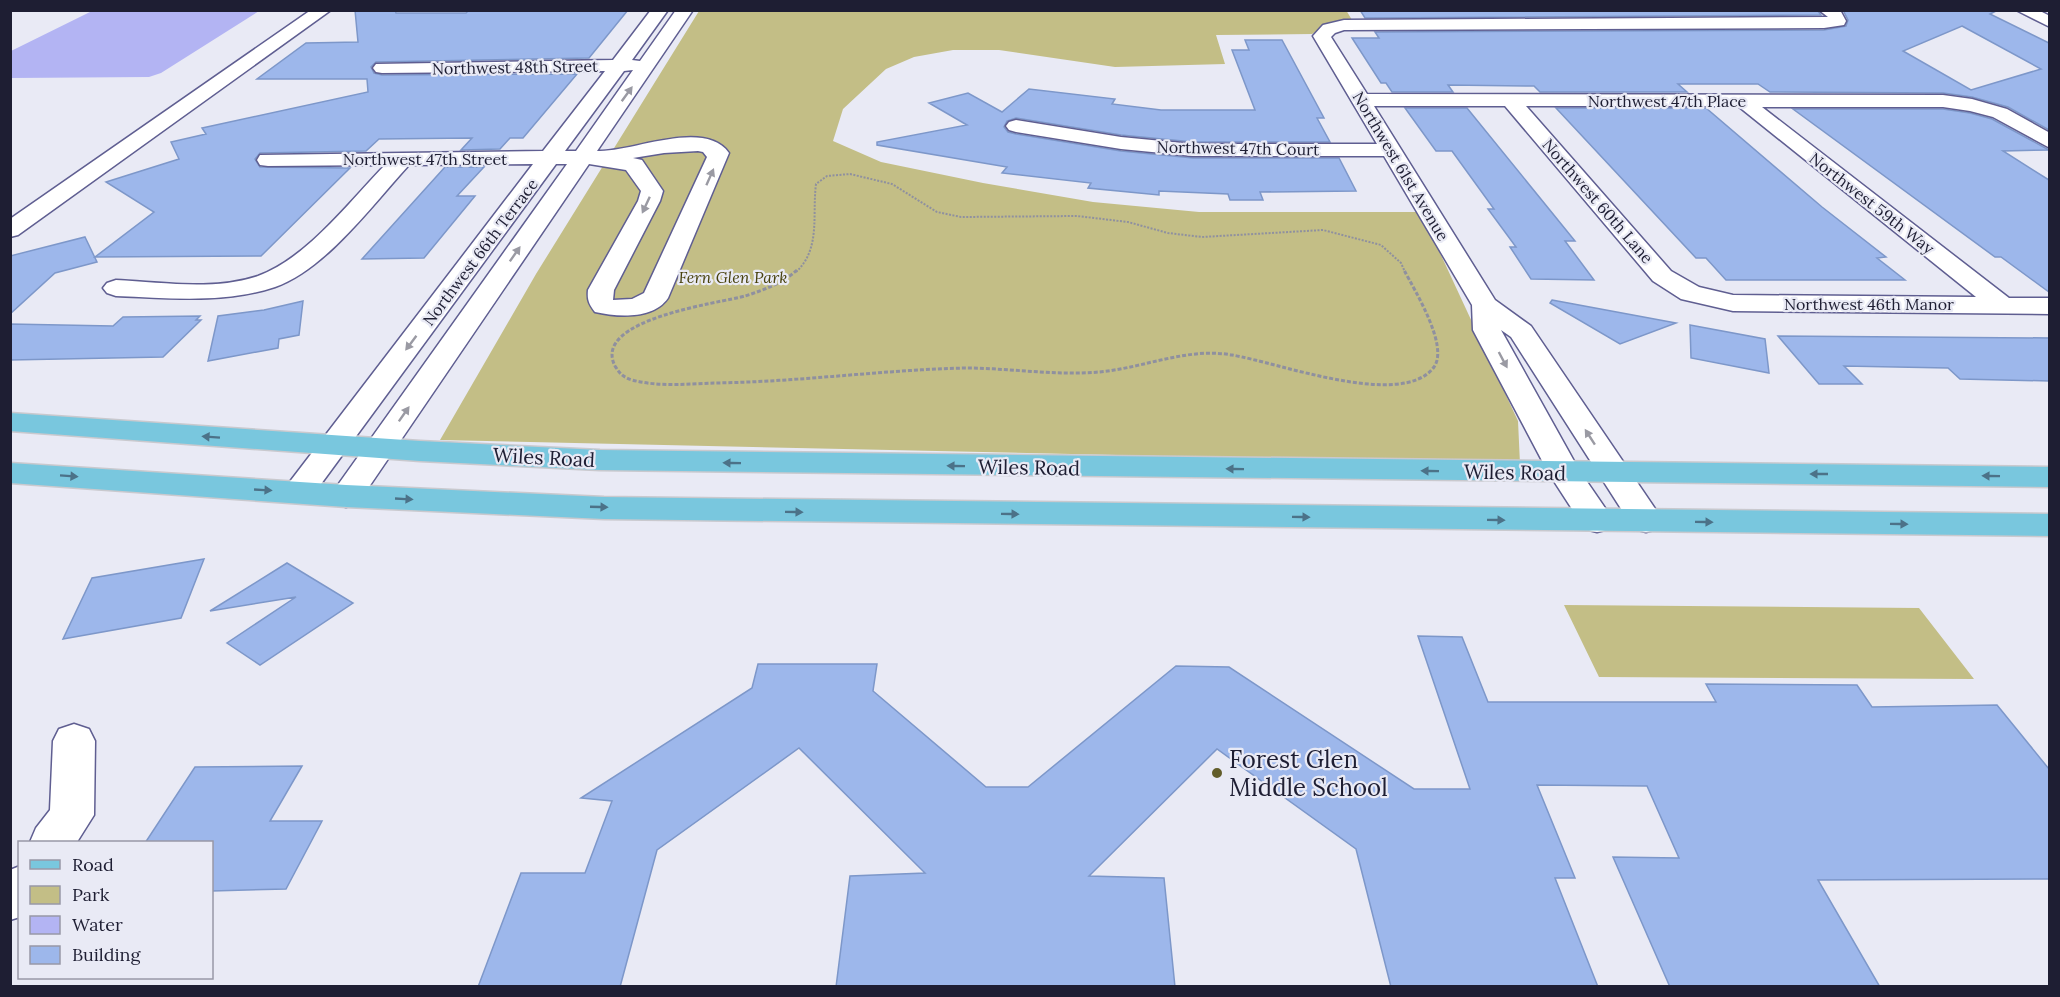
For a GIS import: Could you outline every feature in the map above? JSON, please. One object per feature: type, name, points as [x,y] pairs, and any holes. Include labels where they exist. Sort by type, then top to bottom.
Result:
[{"type":"main road","name":"Wiles Road","points":[[10,423],[332,446],[600,460],[2049,477]]},
{"type":"main road","points":[[10,473],[346,496],[652,509],[2049,525]]},
{"type":"street","points":[[10,230],[322,10]]},
{"type":"street","name":"Northwest 66th Terrace","points":[[298,492],[660,10]]},
{"type":"street","name":"Northwest 66th Terrace","points":[[346,496],[592,158],[648,65],[685,10]]},
{"type":"street","points":[[1627,10],[1645,25],[1824,23],[1833,16]]},
{"type":"street","points":[[2024,10],[2049,22]]},
{"type":"street","name":"Northwest 61st Avenue","points":[[1645,25],[1344,25],[1329,29],[1322,36],[1485,305],[1521,332],[1646,521]]},
{"type":"street","name":"Northwest 48th Street","points":[[382,68],[648,65]]},
{"type":"street","name":"Northwest 47th Place","points":[[1361,100],[1943,101],[1972,105],[2000,113],[2049,142]]},
{"type":"street","name":"Northwest 59th Way","points":[[1743,101],[2002,305]]},
{"type":"street","name":"Northwest 60th Lane","points":[[1512,102],[1662,276],[1690,293]]},
{"type":"street","name":"Northwest 47th Court","points":[[1016,126],[1121,143],[1193,150],[1390,150]]},
{"type":"street","points":[[688,144],[709,146],[718,153],[655,298],[646,304],[618,309],[604,306],[600,299],[601,290],[652,192],[634,165],[592,158],[688,144]]},
{"type":"street","name":"Northwest 47th Street","points":[[268,160],[592,158]]},
{"type":"street","points":[[116,288],[225,290],[267,281],[303,262],[402,160]]},
{"type":"street","name":"Northwest 46th Manor","points":[[1690,293],[1733,303],[2049,306]]},
{"type":"street","name":"Northwest 61st Avenue","points":[[1485,305],[1487,330],[1564,472],[1597,521]]},
{"type":"street","points":[[53,841],[72,815],[74,741]]},
{"type":"path","points":[[850,174],[892,184],[936,212],[961,217],[1077,216],[1128,222],[1168,232],[1202,237],[1302,230],[1323,231],[1381,245],[1401,263],[1436,336],[1439,356],[1434,367],[1422,378],[1407,383],[1381,385],[1341,381],[1232,355],[1203,352],[1100,372],[1061,374],[999,368],[925,369],[781,382],[736,383],[669,384],[636,381],[622,376],[613,361],[615,346],[627,330],[647,322],[752,293],[789,277],[804,263],[815,241],[813,210],[816,184],[827,176],[850,174]]},
{"type":"green space","name":"Fern Glen Park","points":[[1346,10],[1352,20],[1330,22],[1312,34],[1216,35],[1225,64],[1115,67],[999,50],[953,50],[914,57],[886,69],[843,109],[833,141],[881,162],[1093,202],[1199,212],[1421,212],[1518,421],[1520,464],[440,440],[536,274],[699,11]]},
{"type":"green space","points":[[1564,605],[1919,608],[1974,679],[1599,677]]},
{"type":"water","points":[[92,11],[259,11],[161,73],[149,77],[11,78],[11,51]]},
{"type":"building","points":[[355,10],[395,10],[396,13],[466,13],[469,10],[628,10],[589,58],[376,62],[371,67],[374,73],[382,75],[577,74],[523,138],[510,138],[500,149],[461,150],[472,138],[379,139],[366,151],[260,153],[255,159],[260,167],[350,168],[261,256],[95,257],[154,212],[106,182],[179,159],[171,142],[206,134],[202,128],[368,92],[367,79],[257,79],[306,43],[358,42]]},
{"type":"building","points":[[1360,10],[1817,10],[1821,15],[1365,18]]},
{"type":"building","points":[[1843,10],[1998,10],[1990,14],[2049,43],[2049,130],[2008,107],[1972,97],[1943,93],[1770,92],[1758,84],[1678,84],[1687,92],[1540,92],[1534,86],[1448,85],[1453,92],[1392,92],[1386,83],[1381,83],[1352,38],[1379,38],[1375,32],[1824,30],[1846,26],[1848,20]],"holes":[[[1962,26],[2041,69],[1971,90],[1903,51]]]},
{"type":"building","points":[[1245,40],[1282,40],[1324,118],[1317,118],[1330,142],[1193,142],[1121,135],[1016,118],[1007,121],[1004,127],[1008,132],[1016,134],[1121,151],[1193,158],[1339,158],[1356,191],[1260,192],[1263,200],[1230,200],[1228,194],[1159,191],[1159,195],[1088,188],[1091,183],[1002,173],[1007,167],[877,145],[877,142],[967,125],[929,103],[968,93],[1002,112],[1029,89],[1115,99],[1112,104],[1161,110],[1255,110],[1232,50],[1249,50]]},
{"type":"building","points":[[1405,108],[1467,108],[1575,241],[1565,241],[1594,280],[1531,279],[1510,247],[1516,247],[1488,209],[1494,209],[1452,151],[1436,151]]},
{"type":"building","points":[[1556,108],[1706,108],[1822,207],[1886,257],[1877,258],[1905,280],[1726,280],[1706,258],[1696,258]]},
{"type":"building","points":[[1793,109],[1943,109],[1970,113],[1992,119],[2049,150],[2003,151],[2049,180],[2049,292],[2001,257],[1995,257]]},
{"type":"building","points":[[445,167],[484,167],[457,196],[475,196],[424,258],[362,259]]},
{"type":"building","points":[[85,237],[97,262],[55,273],[10,314],[10,256]]},
{"type":"building","points":[[1552,300],[1676,323],[1620,344],[1550,303]]},
{"type":"building","points":[[303,301],[299,335],[279,339],[278,348],[208,361],[218,316],[264,310]]},
{"type":"building","points":[[200,316],[196,320],[201,320],[163,357],[10,360],[10,324],[113,326],[123,317]]},
{"type":"building","points":[[1690,325],[1765,339],[1769,373],[1691,358]]},
{"type":"building","points":[[1778,336],[2049,338],[2049,381],[1960,379],[1948,368],[1844,366],[1862,384],[1819,384]]},
{"type":"building","points":[[204,559],[181,618],[63,639],[92,578]]},
{"type":"building","points":[[287,563],[353,603],[260,665],[227,643],[296,597],[210,611]]},
{"type":"building","name":"Forest Glen Middle School","points":[[1418,636],[1462,637],[1488,702],[1716,702],[1706,684],[1857,685],[1872,707],[1997,705],[2049,769],[2049,879],[1818,880],[1880,987],[1670,987],[1613,857],[1679,858],[1647,786],[1537,785],[1575,878],[1555,878],[1598,987],[1391,987],[1356,849],[1217,749],[1089,876],[1164,878],[1175,987],[836,987],[850,876],[925,873],[799,748],[657,850],[620,987],[478,987],[521,873],[585,873],[612,801],[581,798],[752,688],[758,664],[877,664],[873,691],[986,787],[1028,787],[1176,666],[1229,667],[1414,789],[1470,789]]},
{"type":"building","points":[[302,766],[270,821],[322,821],[286,889],[213,891],[213,841],[146,841],[195,767]]},
{"type":"place","name":"Forest Glen Middle School","points":[[1217,773]]}]
